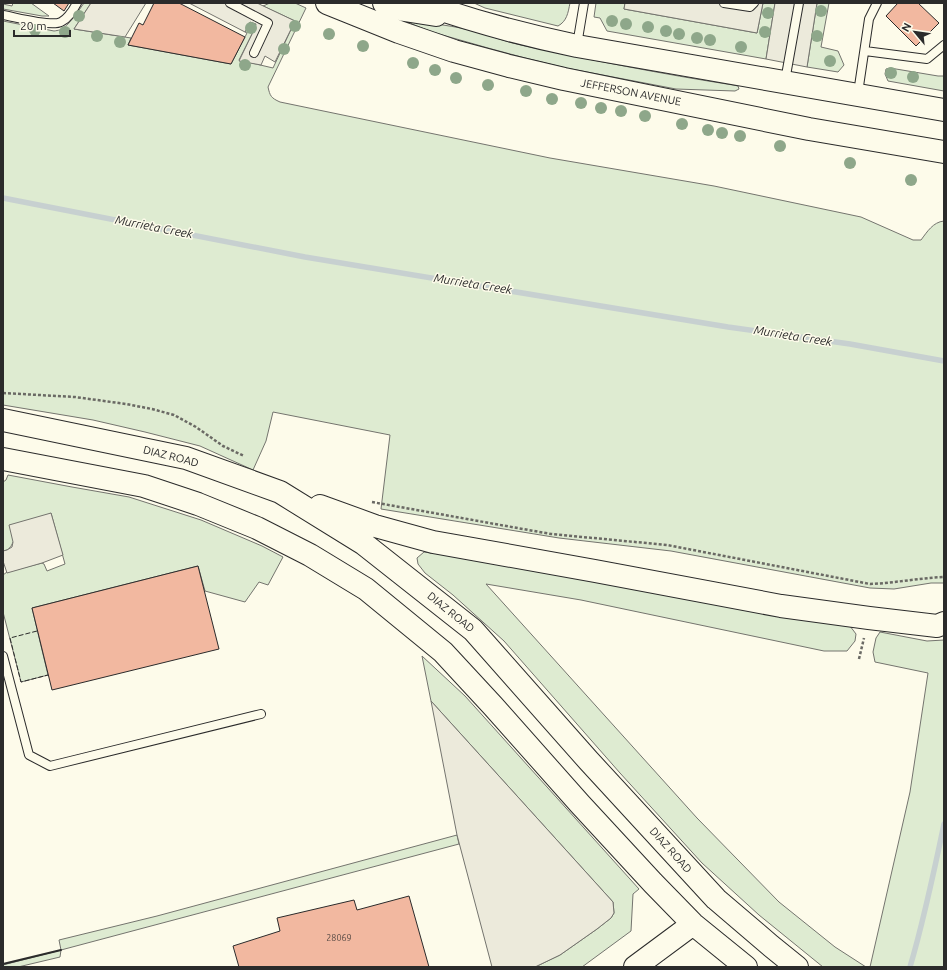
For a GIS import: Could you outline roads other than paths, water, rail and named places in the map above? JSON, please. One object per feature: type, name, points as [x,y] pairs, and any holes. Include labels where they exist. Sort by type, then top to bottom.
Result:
[{"type":"main road","name":"JEFFERSON AVENUE","points":[[327,3],[399,32],[454,51],[509,66],[564,79],[809,129],[944,152]]},
{"type":"main road","points":[[384,3],[404,10],[436,15],[454,14]]},
{"type":"main road","points":[[421,3],[495,27],[577,46],[944,110]]},
{"type":"main road","name":"DIAZ ROAD","points":[[3,420],[186,458],[280,492],[364,544],[473,630],[594,766],[716,899],[797,967]]},
{"type":"main road","points":[[3,459],[144,486],[198,504],[257,528],[310,555],[366,589],[443,652],[652,883],[693,924],[746,967]]},
{"type":"main road","points":[[280,492],[375,526],[432,542],[781,606],[937,626],[944,623]]},
{"type":"main road","points":[[635,967],[693,924]]},
{"type":"lane","points":[[3,15],[49,24],[60,23],[68,18],[78,3]]},
{"type":"lane","points":[[577,46],[584,3]]},
{"type":"lane","points":[[724,3],[750,7],[754,3]]},
{"type":"lane","points":[[785,83],[799,3]]},
{"type":"lane","points":[[858,96],[869,19],[877,3]]},
{"type":"lane","points":[[234,4],[245,6],[268,23],[254,53]]},
{"type":"lane","points":[[865,51],[927,59],[944,45]]},
{"type":"lane","points":[[3,656],[29,754],[50,766],[261,714]]},
{"type":"waterway","name":"Murrieta Creek","points":[[3,198],[305,257],[728,327],[850,344],[944,361]]},
{"type":"waterway","points":[[910,967],[933,878],[944,824]]}]
